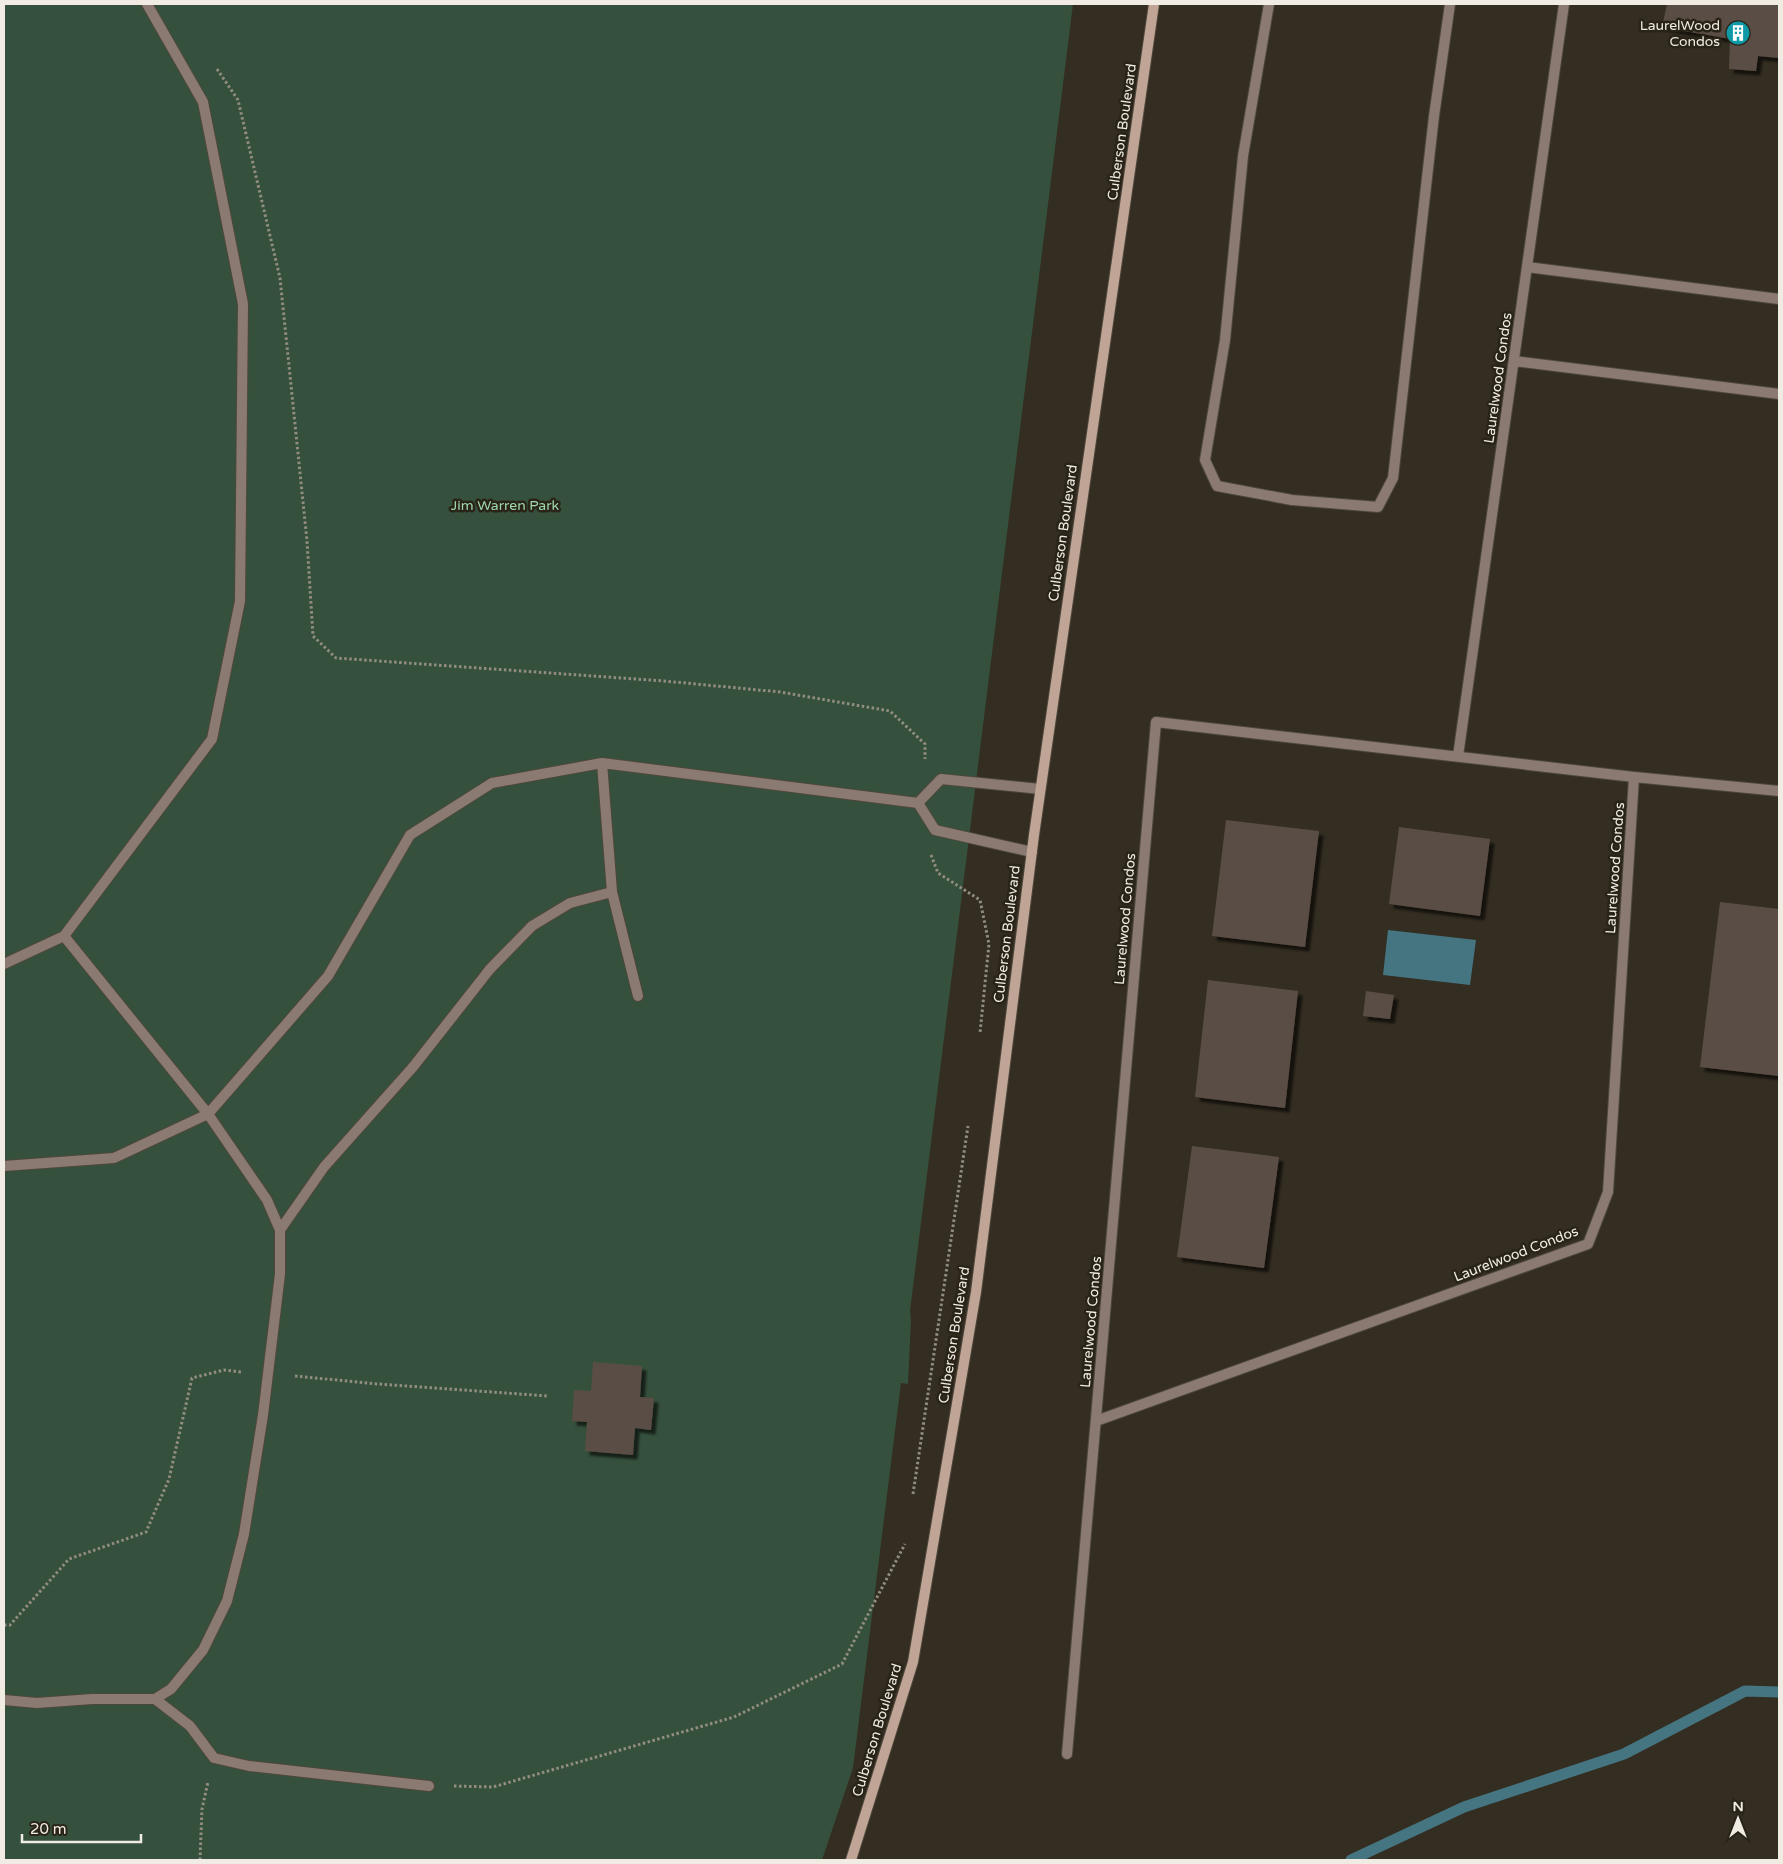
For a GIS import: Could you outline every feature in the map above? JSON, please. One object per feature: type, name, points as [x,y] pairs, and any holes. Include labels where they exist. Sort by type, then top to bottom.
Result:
[{"type":"street","points":[[4,964],[64,936],[212,739],[240,601],[243,304],[203,102],[147,4]]},
{"type":"street","name":"Culberson Boulevard","points":[[851,1860],[913,1662],[976,1292],[1040,789],[1154,4]]},
{"type":"street","points":[[1269,4],[1243,156],[1225,340],[1206,460],[1217,486],[1292,500],[1378,507],[1393,478],[1434,116],[1450,4]]},
{"type":"street","name":"Laurelwood Condos","points":[[1458,756],[1564,4]]},
{"type":"street","points":[[1527,267],[1779,299]]},
{"type":"street","points":[[1514,361],[1779,394]]},
{"type":"street","name":"Laurelwood Condos","points":[[1068,1754],[1156,722],[1634,777],[1779,791]]},
{"type":"street","points":[[4,1166],[114,1158],[208,1114],[328,976],[410,835],[492,783],[602,763],[918,803]]},
{"type":"street","points":[[602,763],[612,892],[638,996]]},
{"type":"street","name":"Laurelwood Condos","points":[[1096,1421],[1588,1244],[1608,1192],[1634,777]]},
{"type":"street","points":[[918,803],[941,779],[1040,789]]},
{"type":"street","points":[[918,803],[935,830],[1032,852]]},
{"type":"street","points":[[280,1230],[324,1167],[414,1067],[490,970],[532,926],[570,903],[612,892]]},
{"type":"street","points":[[4,1700],[37,1702],[92,1699],[155,1699],[171,1689],[203,1650],[227,1601],[244,1534],[263,1415],[280,1274],[280,1230],[267,1200],[208,1114],[64,936]]},
{"type":"street","points":[[155,1699],[190,1726],[214,1758],[249,1766],[430,1786]]},
{"type":"path","points":[[216,68],[238,100],[280,278],[307,542],[314,636],[336,658],[673,682],[780,692],[890,711],[925,744],[925,773],[918,803]]},
{"type":"path","points":[[931,855],[938,873],[980,900],[989,944],[979,1040]]},
{"type":"path","points":[[912,1496],[970,1117]]},
{"type":"path","points":[[430,1786],[493,1787],[734,1717],[842,1664],[905,1545],[906,1535]]},
{"type":"path","points":[[200,1860],[202,1809],[214,1758]]},
{"type":"green space","name":"Jim Warren Park","points":[[4,4],[1073,4],[910,1311],[908,1384],[901,1383],[853,1768],[822,1860],[4,1860]]},
{"type":"water","points":[[1388,930],[1476,940],[1470,985],[1383,975]]},
{"type":"building","name":"LaurelWood Condos","points":[[1667,4],[1779,4],[1779,58],[1758,56],[1756,71],[1729,69],[1730,39],[1662,27]]},
{"type":"building","points":[[1226,820],[1319,831],[1305,947],[1212,936]]},
{"type":"building","points":[[1399,827],[1490,839],[1480,916],[1389,904]]},
{"type":"building","points":[[1720,902],[1779,909],[1779,1076],[1700,1067]]},
{"type":"building","points":[[1208,980],[1298,991],[1285,1108],[1195,1097]]},
{"type":"building","points":[[1366,991],[1394,995],[1390,1019],[1363,1016]]},
{"type":"building","points":[[1192,1146],[1279,1157],[1264,1268],[1177,1257]]},
{"type":"building","points":[[593,1362],[642,1366],[640,1397],[654,1398],[651,1430],[635,1428],[633,1455],[585,1451],[587,1422],[572,1421],[574,1390],[591,1391]]},
{"type":"waterway","points":[[1351,1860],[1464,1807],[1624,1754],[1745,1691],[1779,1692]]},
{"type":"place","name":"LaurelWood Condos","points":[[1738,33]]}]
